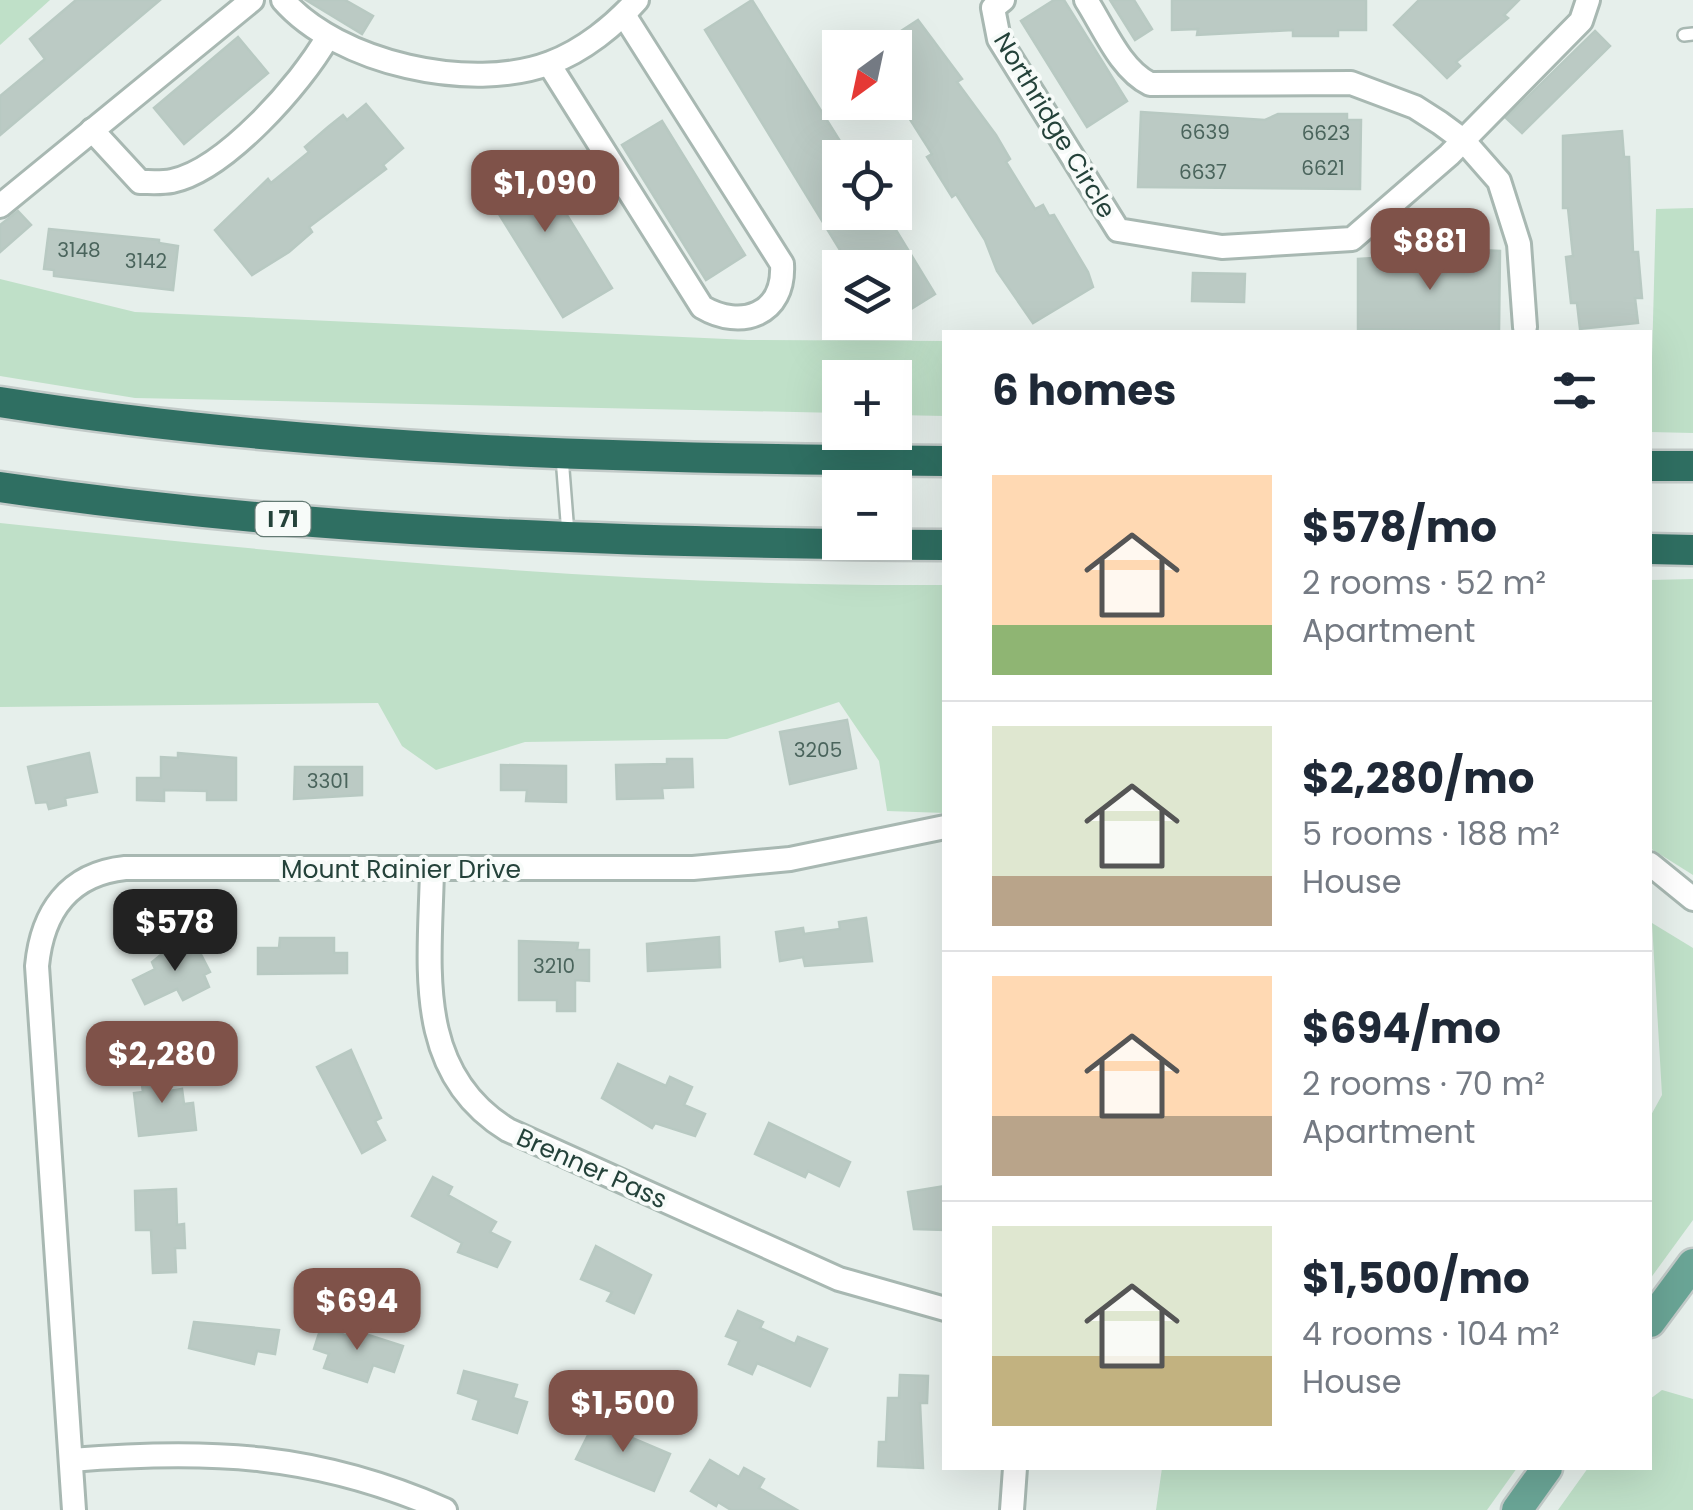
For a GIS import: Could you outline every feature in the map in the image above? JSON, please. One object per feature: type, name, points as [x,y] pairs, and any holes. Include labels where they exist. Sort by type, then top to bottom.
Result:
[{"type":"highway","points":[[0,402],[126,420],[379,445],[562,455],[942,461]]},
{"type":"highway","points":[[1652,466],[1693,466]]},
{"type":"highway","name":"I 71","points":[[0,487],[102,502],[336,524],[568,538],[942,545]]},
{"type":"highway","points":[[1652,550],[1693,550]]},
{"type":"main road","points":[[1652,1319],[1693,1264]]},
{"type":"main road","points":[[1516,1510],[1546,1470]]},
{"type":"street","points":[[0,206],[252,0]]},
{"type":"street","points":[[283,0],[327,38],[406,65],[472,74],[550,64],[631,8],[782,264],[778,296],[767,309],[746,320],[728,318],[702,306],[550,64]]},
{"type":"street","name":"Northridge Circle","points":[[1004,0],[993,8],[999,40],[1118,230],[1222,247],[1352,240],[1463,140],[1580,21],[1588,0]]},
{"type":"street","points":[[1086,0],[1126,64],[1150,84],[1351,83],[1415,107],[1463,140],[1499,181],[1519,244],[1526,327]]},
{"type":"street","points":[[92,130],[140,182],[173,181],[212,162],[271,110],[308,72],[327,38]]},
{"type":"street","name":"Mount Rainier Drive","points":[[74,1510],[36,966],[39,939],[49,913],[63,894],[85,878],[110,870],[693,868],[790,858],[942,829]]},
{"type":"street","points":[[1652,866],[1693,899]]},
{"type":"street","name":"Brenner Pass","points":[[432,870],[429,994],[435,1033],[448,1068],[479,1110],[508,1130],[839,1279],[942,1308]]},
{"type":"street","points":[[71,1460],[186,1452],[255,1456],[362,1477],[445,1510]]},
{"type":"street","points":[[1012,1510],[1015,1470]]},
{"type":"lane","points":[[562,455],[568,538]]},
{"type":"green space","points":[[0,0],[50,0],[0,45]]},
{"type":"green space","points":[[1693,208],[1693,433],[1652,432],[1656,209]]},
{"type":"green space","points":[[0,279],[135,312],[748,340],[942,341],[942,416],[912,415],[912,360],[822,360],[822,413],[135,398],[0,376]]},
{"type":"green space","points":[[0,523],[354,558],[590,575],[942,585],[942,813],[887,811],[879,761],[839,702],[727,739],[525,742],[436,770],[402,746],[378,703],[0,707]]},
{"type":"green space","points":[[1693,579],[1693,875],[1652,849],[1652,580]]},
{"type":"green space","points":[[1652,923],[1693,948],[1693,1220],[1652,1276],[1652,1113],[1662,1095]]},
{"type":"green space","points":[[1662,1390],[1693,1399],[1693,1510],[1558,1510],[1587,1470],[1652,1470],[1652,1398]]},
{"type":"green space","points":[[1162,1470],[1516,1470],[1487,1510],[1156,1510]]},
{"type":"building","points":[[76,0],[160,0],[0,135],[0,96],[45,59],[30,39]]},
{"type":"building","points":[[306,0],[345,0],[373,16],[362,34]]},
{"type":"building","points":[[752,0],[822,112],[822,120],[827,120],[839,140],[822,140],[822,221],[705,30]]},
{"type":"building","points":[[1054,0],[1064,0],[1127,101],[1087,127],[1021,21]]},
{"type":"building","points":[[1110,0],[1134,0],[1152,29],[1135,40]]},
{"type":"building","points":[[1172,0],[1366,0],[1366,30],[1338,30],[1338,36],[1293,36],[1293,30],[1197,35],[1198,29],[1172,30]]},
{"type":"building","points":[[1419,0],[1519,0],[1504,15],[1508,18],[1456,62],[1460,66],[1447,78],[1394,25]]},
{"type":"building","points":[[918,20],[962,79],[957,82],[996,135],[1010,159],[1006,162],[1035,209],[1043,205],[1049,216],[1054,215],[1088,272],[1093,287],[1033,323],[997,271],[985,240],[956,194],[952,197],[927,157],[932,154],[910,120],[912,30],[903,30]]},
{"type":"building","points":[[1595,31],[1610,46],[1522,133],[1506,118]]},
{"type":"building","points":[[238,37],[268,73],[184,144],[154,108]]},
{"type":"building","points":[[366,104],[403,148],[383,165],[386,169],[309,227],[312,232],[289,252],[252,275],[215,230],[268,179],[271,183],[309,152],[305,147],[328,127],[343,115],[347,120]]},
{"type":"building","points":[[1141,112],[1265,120],[1278,114],[1347,114],[1347,120],[1361,120],[1360,189],[1138,187]]},
{"type":"building","points":[[662,121],[745,255],[706,280],[622,145]]},
{"type":"building","points":[[1622,131],[1624,157],[1629,157],[1633,252],[1638,252],[1642,298],[1635,298],[1638,323],[1580,329],[1577,303],[1571,303],[1566,257],[1573,256],[1568,208],[1563,208],[1563,136]]},
{"type":"building","points":[[528,152],[612,288],[563,317],[479,182]]},
{"type":"building","points":[[18,211],[31,225],[0,252],[0,225]]},
{"type":"building","points":[[49,229],[159,240],[178,246],[173,290],[54,276],[54,270],[44,269]]},
{"type":"building","points":[[828,230],[896,230],[908,250],[840,250]]},
{"type":"building","points":[[1479,250],[1500,251],[1499,330],[1358,329],[1358,259],[1441,254],[1441,260],[1479,261]]},
{"type":"building","points":[[912,256],[935,294],[912,308]]},
{"type":"building","points":[[1193,273],[1245,274],[1244,302],[1192,301]]},
{"type":"building","points":[[847,720],[856,768],[790,784],[780,732]]},
{"type":"building","points":[[89,753],[97,792],[65,798],[66,805],[49,809],[47,802],[36,803],[28,767]]},
{"type":"building","points":[[178,753],[236,758],[236,800],[207,800],[207,791],[164,790],[164,801],[137,800],[137,778],[161,778],[161,757],[178,758]]},
{"type":"building","points":[[667,759],[692,759],[693,787],[662,788],[663,798],[617,799],[616,765],[667,764]]},
{"type":"building","points":[[501,765],[566,766],[566,802],[526,801],[527,790],[501,790]]},
{"type":"building","points":[[295,767],[362,767],[362,795],[294,799]]},
{"type":"building","points":[[866,918],[872,961],[805,966],[803,957],[780,961],[776,932],[803,928],[804,934],[840,929],[839,922]]},
{"type":"building","points":[[719,937],[720,967],[648,971],[647,944]]},
{"type":"building","points":[[280,938],[334,938],[334,953],[347,953],[347,973],[258,974],[258,948],[279,948]]},
{"type":"building","points":[[194,941],[210,972],[204,975],[209,987],[183,1000],[177,989],[145,1004],[133,980],[155,969],[152,962],[163,953]]},
{"type":"building","points":[[519,941],[578,943],[577,950],[589,950],[589,981],[575,980],[575,1011],[557,1011],[557,1000],[519,1000]]},
{"type":"building","points":[[351,1050],[381,1118],[375,1121],[385,1140],[362,1153],[317,1067]]},
{"type":"building","points":[[618,1064],[666,1086],[670,1077],[692,1087],[684,1105],[705,1114],[695,1136],[655,1123],[652,1128],[602,1098]]},
{"type":"building","points":[[166,1068],[169,1091],[182,1089],[184,1104],[193,1103],[196,1130],[139,1136],[134,1093],[143,1092],[140,1071]]},
{"type":"building","points":[[769,1123],[850,1162],[839,1186],[808,1171],[805,1177],[755,1154]]},
{"type":"building","points":[[433,1177],[452,1187],[448,1195],[496,1222],[490,1232],[510,1242],[497,1267],[458,1252],[462,1243],[412,1216]]},
{"type":"building","points":[[942,1186],[942,1230],[914,1229],[908,1192]]},
{"type":"building","points":[[176,1189],[177,1225],[184,1224],[185,1248],[175,1248],[176,1272],[153,1273],[151,1230],[136,1230],[135,1191]]},
{"type":"building","points":[[596,1246],[651,1275],[634,1313],[607,1301],[612,1292],[581,1279]]},
{"type":"building","points":[[738,1311],[763,1322],[760,1328],[795,1344],[798,1337],[827,1349],[810,1386],[757,1363],[752,1374],[729,1364],[739,1341],[726,1336]]},
{"type":"building","points":[[194,1322],[279,1330],[275,1354],[257,1351],[254,1364],[189,1348]]},
{"type":"building","points":[[321,1327],[348,1336],[350,1329],[403,1346],[394,1372],[373,1365],[367,1382],[324,1368],[329,1354],[314,1349]]},
{"type":"building","points":[[464,1371],[517,1385],[513,1398],[527,1402],[517,1433],[473,1419],[479,1400],[458,1393]]},
{"type":"building","points":[[900,1375],[928,1376],[927,1403],[920,1403],[923,1468],[878,1466],[879,1442],[886,1442],[888,1398],[899,1398]]},
{"type":"building","points":[[598,1415],[621,1425],[618,1432],[670,1454],[654,1491],[576,1459]]},
{"type":"building","points":[[710,1460],[739,1477],[744,1468],[764,1479],[759,1488],[797,1510],[731,1510],[718,1502],[716,1506],[691,1491]]}]
